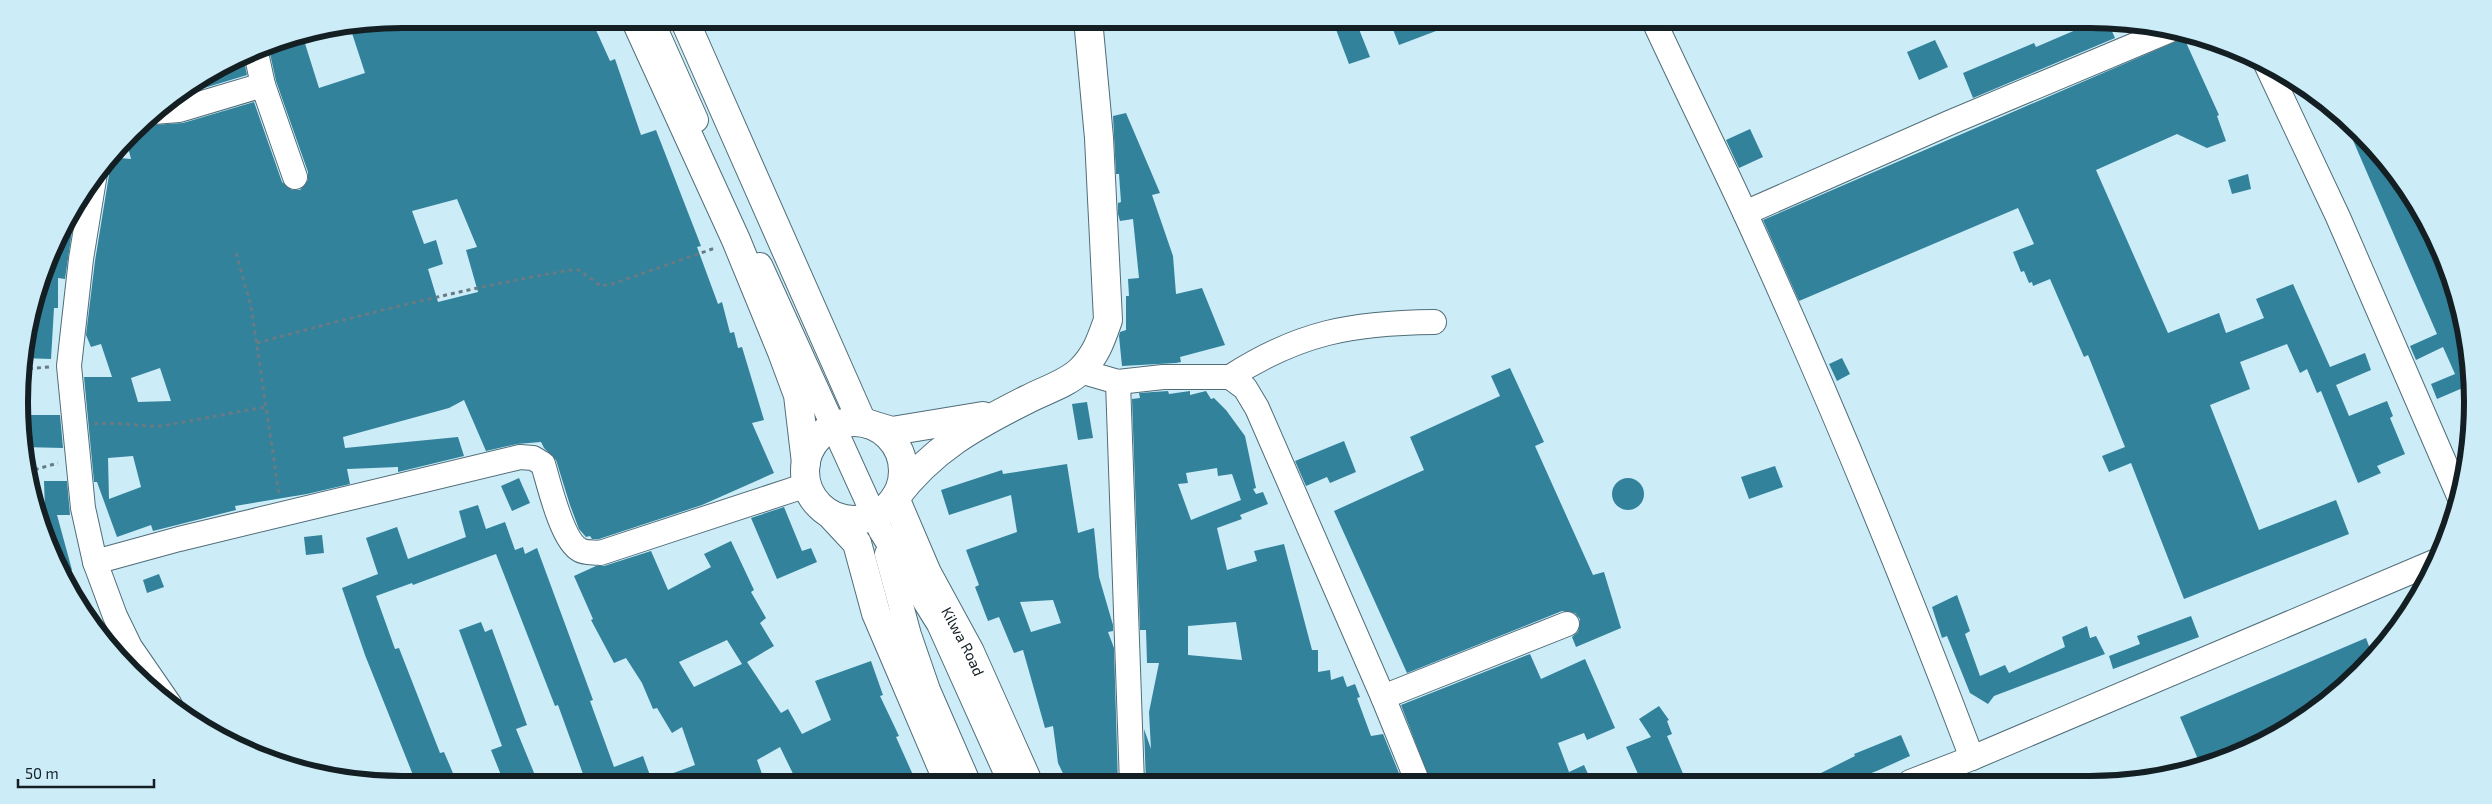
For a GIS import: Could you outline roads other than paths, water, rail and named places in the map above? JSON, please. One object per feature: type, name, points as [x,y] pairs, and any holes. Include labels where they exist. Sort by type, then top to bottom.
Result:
[{"type":"main road","points":[[639,28],[736,240],[798,395],[806,478],[810,493],[818,505],[830,514],[857,543],[876,613],[946,776]]},
{"type":"main road","points":[[688,28],[862,422],[877,427],[893,440],[902,459],[903,479],[895,498]]},
{"type":"main road","points":[[830,514],[847,520],[866,519],[877,523],[882,511],[914,474],[951,441],[998,414],[1063,382],[1080,371],[1098,349],[1108,320],[1099,138],[1089,28]]},
{"type":"main road","points":[[806,463],[810,449],[818,438],[832,427],[842,423],[862,422],[892,431],[998,414]]},
{"type":"main road","name":"Kilwa Road","points":[[895,498],[927,573],[970,652],[1025,776]]},
{"type":"street","points":[[655,28],[832,427],[877,523],[939,624],[1007,776]]},
{"type":"street","points":[[1657,28],[1745,213],[1864,484],[1922,626],[1972,758]]},
{"type":"street","points":[[1745,213],[1950,122],[2158,34]]},
{"type":"street","points":[[257,57],[263,85],[295,177]]},
{"type":"street","points":[[2271,75],[2338,217],[2454,488]]},
{"type":"street","points":[[166,111],[179,110],[263,85]]},
{"type":"street","points":[[93,191],[81,259],[69,366],[83,508],[95,562],[106,595],[130,646],[157,685]]},
{"type":"street","points":[[1080,371],[1118,382],[1163,377],[1230,377],[1260,357],[1296,342],[1348,327],[1389,322],[1434,322]]},
{"type":"street","points":[[1230,377],[1245,388],[1257,408],[1383,697],[1415,776]]},
{"type":"street","points":[[1118,382],[1132,776]]},
{"type":"street","points":[[95,562],[282,514],[520,457],[533,458],[543,464],[571,543],[581,550],[600,553],[801,487],[810,493]]},
{"type":"street","points":[[877,523],[909,635],[928,690],[966,776]]},
{"type":"street","points":[[1926,776],[2427,565]]},
{"type":"street","points":[[1383,697],[1567,624]]}]
